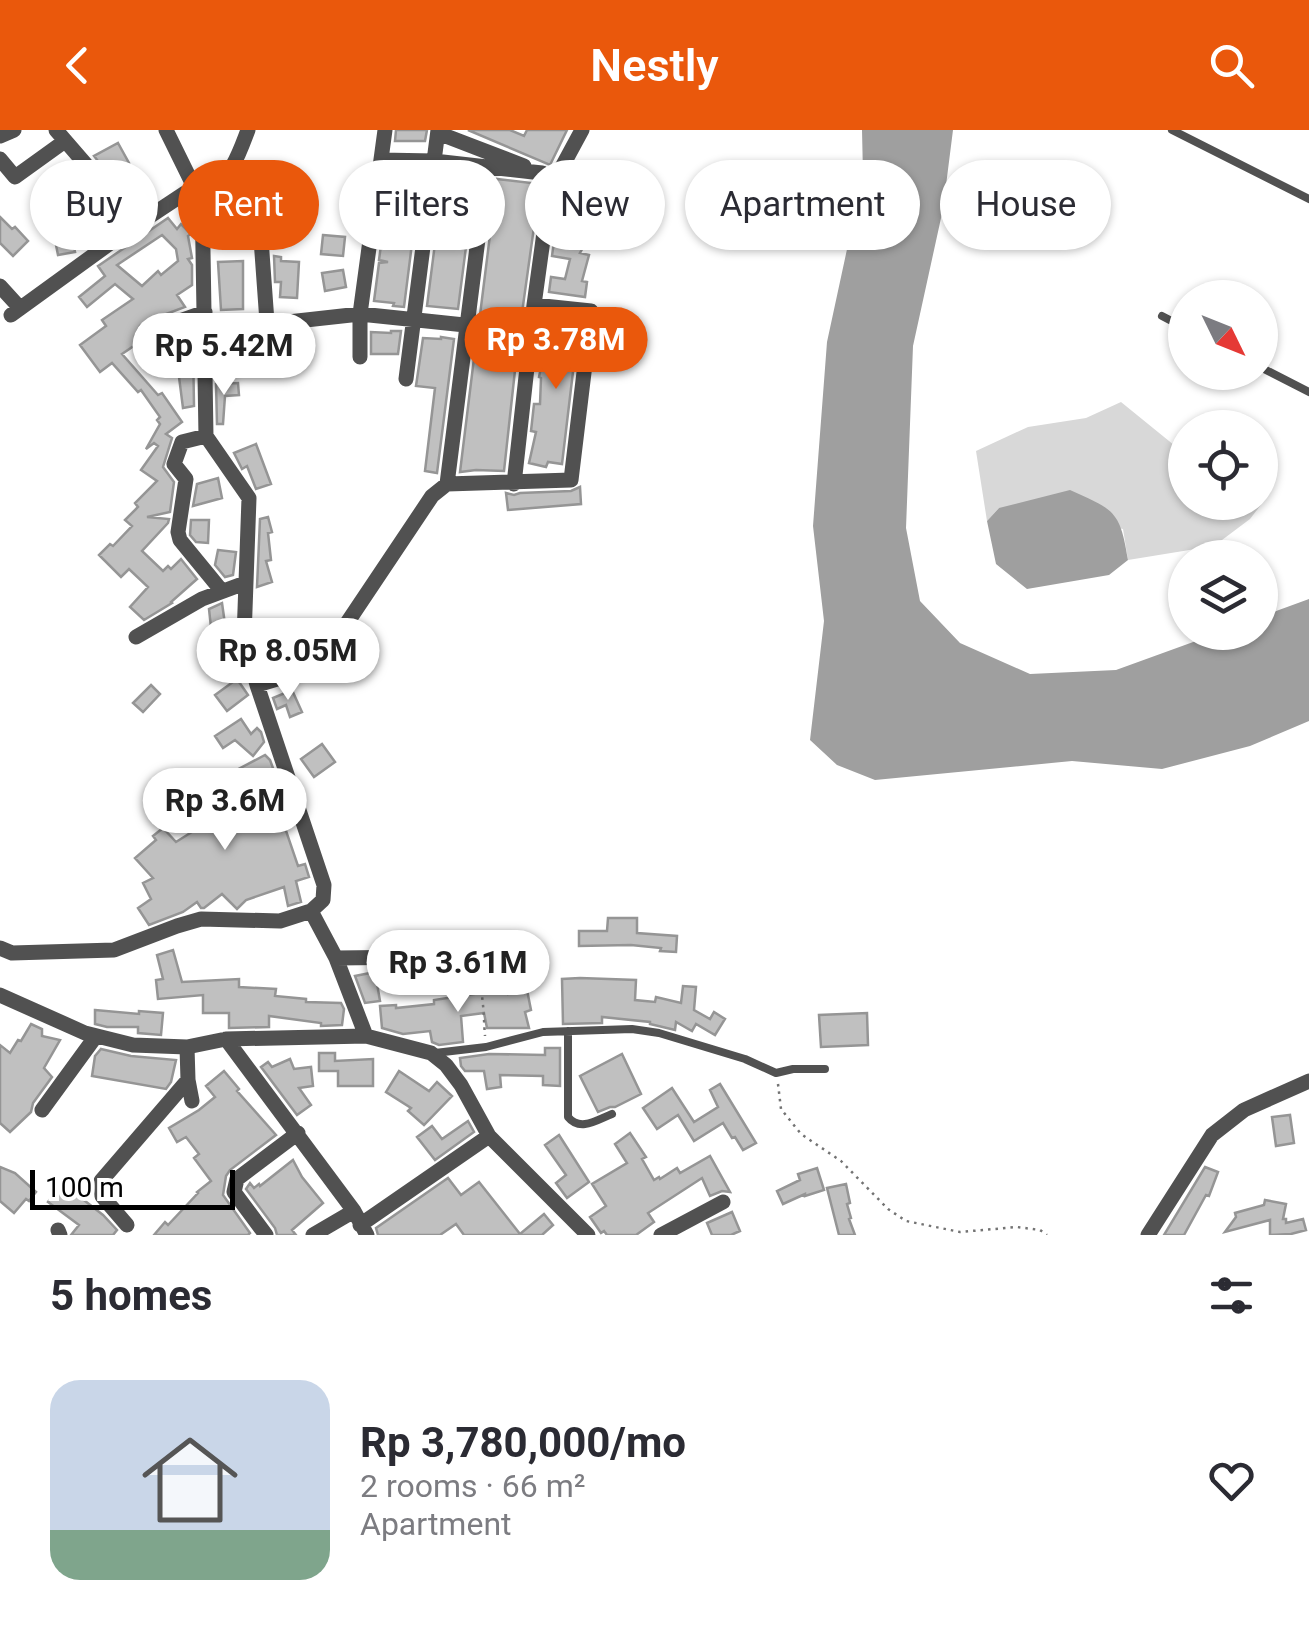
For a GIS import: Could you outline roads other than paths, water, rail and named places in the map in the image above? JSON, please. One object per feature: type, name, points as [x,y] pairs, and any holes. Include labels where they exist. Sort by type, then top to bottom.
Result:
[{"type":"street","points":[[0,136],[14,130]]},
{"type":"street","points":[[166,130],[183,160]]},
{"type":"street","points":[[235,160],[248,130]]},
{"type":"street","points":[[381,160],[386,130]]},
{"type":"street","points":[[560,160],[582,130]]},
{"type":"street","points":[[434,160],[438,131],[525,165]]},
{"type":"street","points":[[0,159],[15,177],[60,136],[81,160]]},
{"type":"street","points":[[0,286],[15,311],[100,250]]},
{"type":"street","points":[[0,948],[12,953],[114,950],[200,919],[280,921],[312,911],[323,900],[324,885],[244,638],[249,498],[206,436],[202,250]]},
{"type":"street","points":[[262,250],[267,322]]},
{"type":"street","points":[[360,358],[360,314],[369,250]]},
{"type":"street","points":[[406,380],[423,250]]},
{"type":"street","points":[[447,484],[477,250]]},
{"type":"street","points":[[514,484],[542,250]]},
{"type":"street","points":[[534,305],[591,310]]},
{"type":"street","points":[[146,336],[205,312]]},
{"type":"street","points":[[206,331],[360,314],[531,332]]},
{"type":"street","points":[[257,686],[287,676],[323,654],[432,496],[447,484],[571,480],[586,356]]},
{"type":"street","points":[[206,436],[182,442],[174,464],[186,480],[178,532],[180,540],[221,590]]},
{"type":"street","points":[[136,637],[194,603],[246,583]]},
{"type":"street","points":[[312,911],[336,958],[366,1036]]},
{"type":"street","points":[[336,958],[424,957]]},
{"type":"street","points":[[0,996],[96,1036],[133,1045],[186,1047],[226,1039],[366,1036],[431,1053],[461,1085],[489,1136],[588,1235]]},
{"type":"street","points":[[42,1110],[96,1036]]},
{"type":"street","points":[[226,1039],[298,1132],[361,1224]]},
{"type":"street","points":[[186,1047],[192,1101]]},
{"type":"street","points":[[127,1226],[102,1196],[101,1181],[188,1080]]},
{"type":"street","points":[[1148,1235],[1212,1135],[1244,1110],[1309,1082]]},
{"type":"street","points":[[266,1235],[234,1192],[236,1179],[298,1132]]},
{"type":"street","points":[[313,1235],[361,1224],[489,1136]]},
{"type":"street","points":[[661,1235],[724,1202]]},
{"type":"street","points":[[560,1235],[575,1223]]},
{"type":"lane","points":[[1172,130],[1309,199]]},
{"type":"lane","points":[[1162,316],[1168,319]]},
{"type":"lane","points":[[1278,376],[1309,392]]},
{"type":"lane","points":[[431,1053],[486,1047],[543,1032],[632,1029],[660,1033],[776,1072],[825,1069]]},
{"type":"lane","points":[[568,1031],[570,1122],[581,1126],[612,1114]]}]
